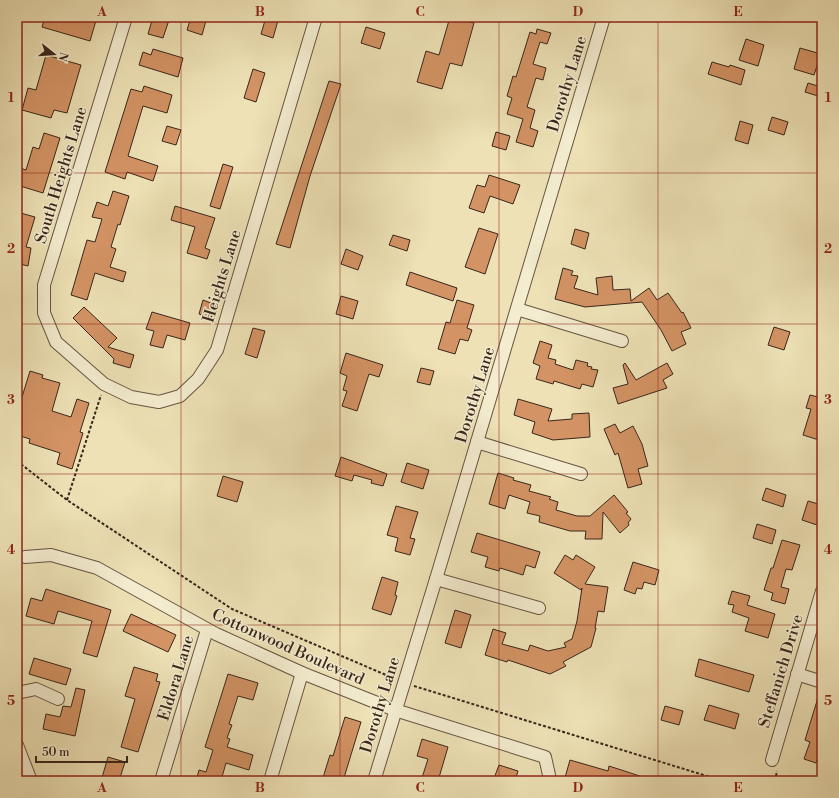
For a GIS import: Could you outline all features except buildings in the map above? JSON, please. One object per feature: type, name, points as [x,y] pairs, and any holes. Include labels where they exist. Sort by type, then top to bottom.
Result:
[{"type":"street","name":"South Heights Lane","points":[[56,342],[44,313],[44,285],[126,17]]},
{"type":"street","name":"Heights Lane","points":[[56,342],[104,384],[131,396],[159,402],[180,396],[198,379],[217,350],[316,17]]},
{"type":"street","name":"Dorothy Lane","points":[[374,781],[604,17]]},
{"type":"street","points":[[517,309],[622,341]]},
{"type":"street","points":[[477,442],[581,474]]},
{"type":"street","name":"Cottonwood Boulevard","points":[[25,557],[51,555],[97,568],[208,630],[302,673],[395,710],[544,757],[550,775],[548,781]]},
{"type":"street","points":[[436,579],[539,608]]},
{"type":"street","name":"Steffanich Drive","points":[[772,760],[822,591]]},
{"type":"street","name":"Eldora Lane","points":[[161,781],[208,630]]},
{"type":"street","points":[[270,781],[302,673]]},
{"type":"street","points":[[797,674],[822,682]]},
{"type":"street","points":[[17,693],[36,689],[58,699]]},
{"type":"street","points":[[17,745],[31,781]]},
{"type":"path","points":[[67,500],[104,384]]},
{"type":"path","points":[[17,461],[67,500],[232,609],[404,683],[723,781]]}]
